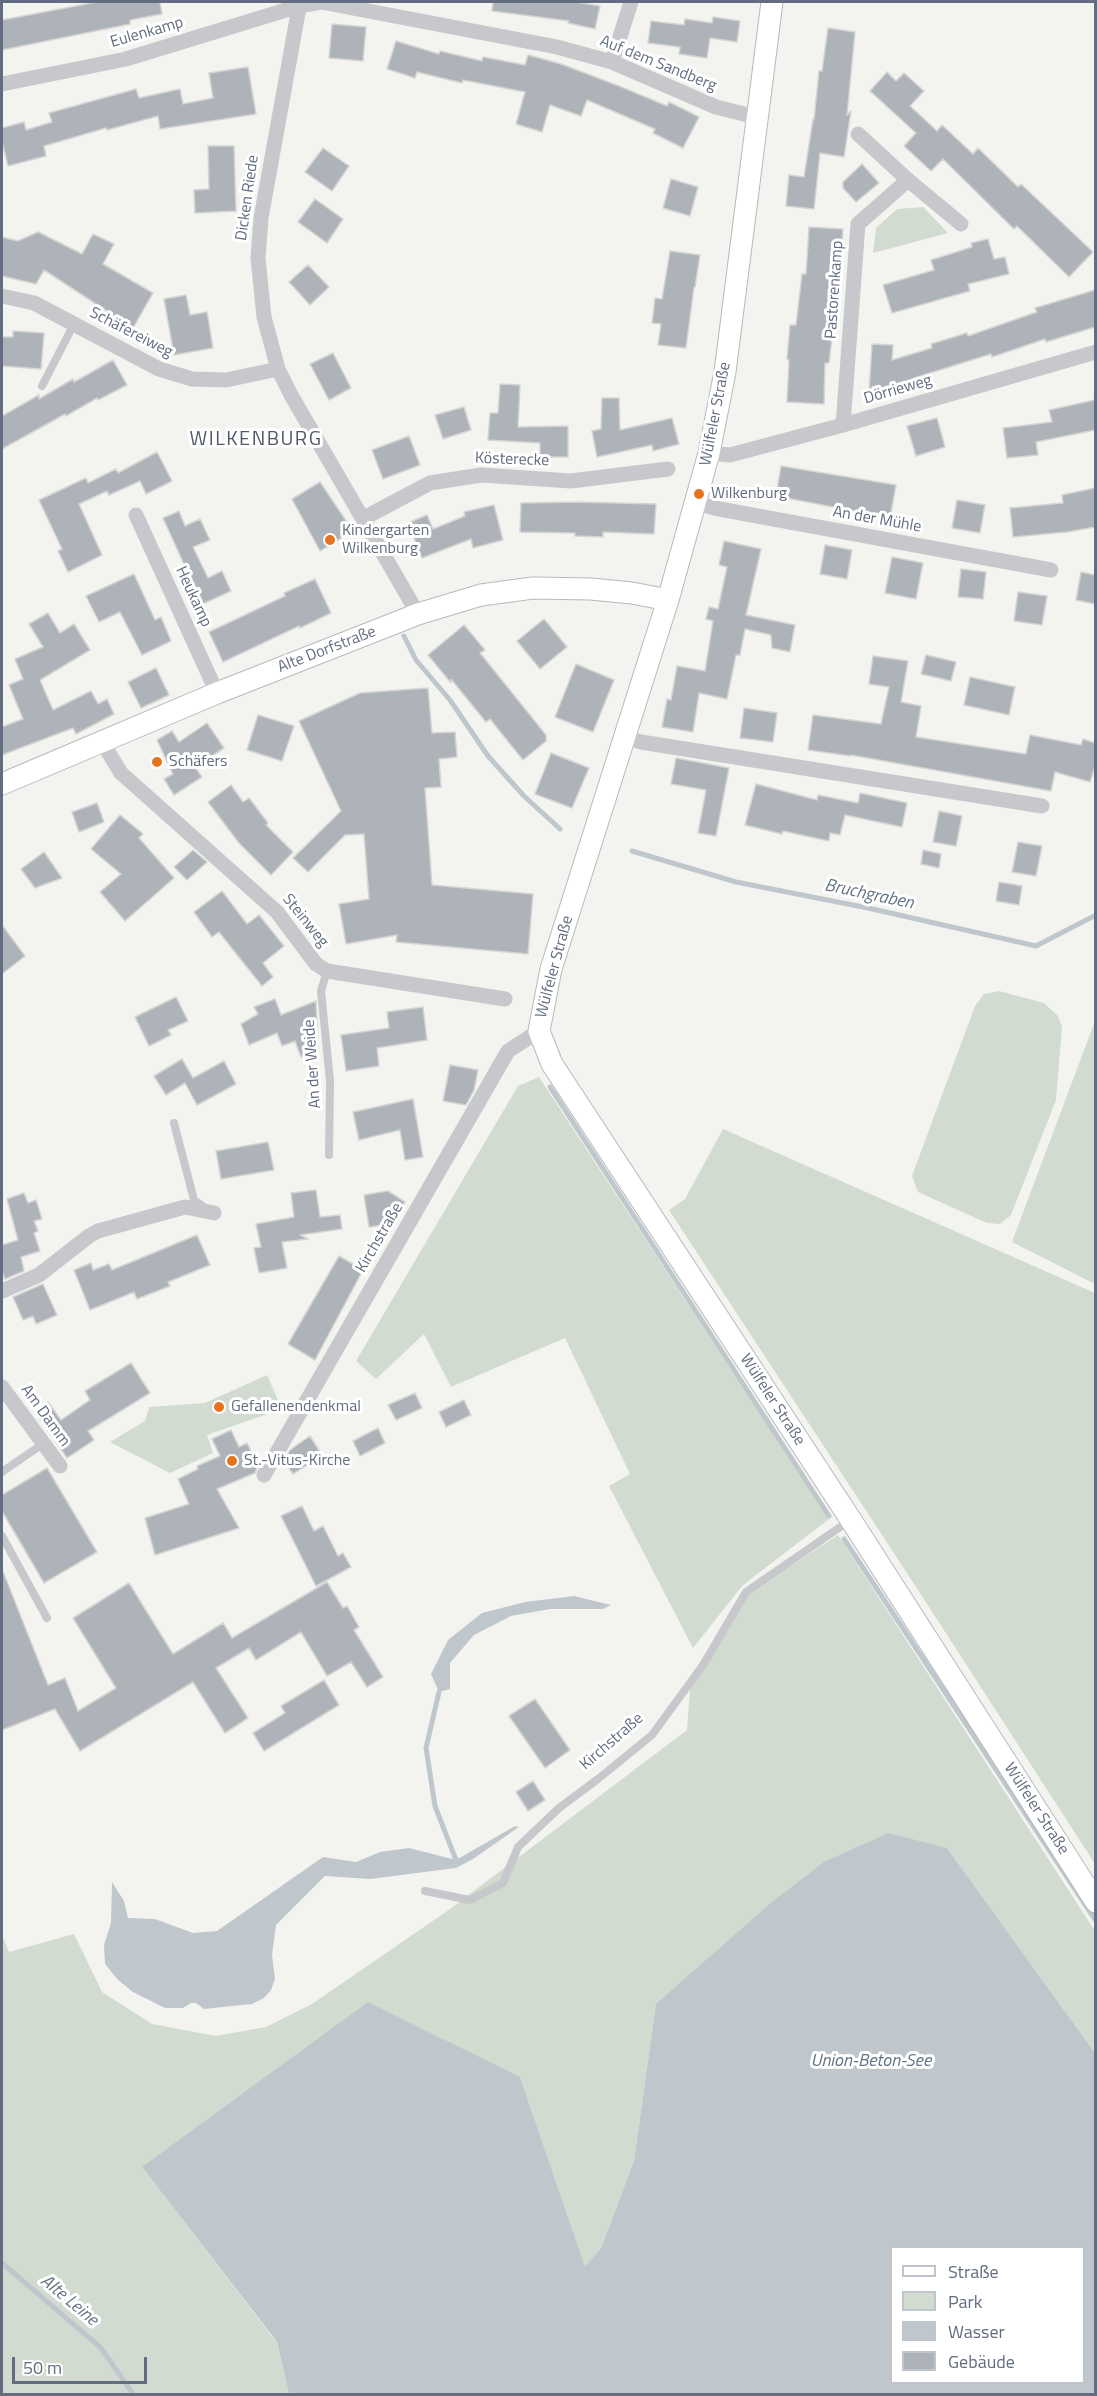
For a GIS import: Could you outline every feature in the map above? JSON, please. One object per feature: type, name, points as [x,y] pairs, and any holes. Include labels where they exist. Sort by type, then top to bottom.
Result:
[{"type":"main road","name":"Wülfeler Straße","points":[[772,2],[725,372],[710,453],[626,737],[551,969],[539,1031],[552,1064],[850,1520],[1095,1902]]},
{"type":"main road","name":"Alte Dorfstraße","points":[[2,783],[217,693],[418,614],[481,595],[533,588],[612,591],[668,600]]},
{"type":"street","name":"Auf dem Sandberg","points":[[299,4],[321,2],[557,47],[612,62],[716,107],[756,117]]},
{"type":"street","points":[[612,62],[631,2]]},
{"type":"street","name":"Eulenkamp","points":[[2,84],[126,59],[299,4]]},
{"type":"street","name":"Dicken Riede","points":[[299,4],[261,218],[258,258],[264,317],[278,369],[418,614]]},
{"type":"street","points":[[858,134],[961,224]]},
{"type":"street","name":"Pastorenkamp","points":[[843,425],[858,224],[908,180]]},
{"type":"street","name":"Schäfereiweg","points":[[2,296],[34,303],[159,369],[192,379],[226,380],[278,369]]},
{"type":"street","name":"Dörrieweg","points":[[710,453],[730,455],[843,425],[1095,352]]},
{"type":"street","name":"Kösterecke","points":[[364,518],[430,483],[481,475],[570,481],[668,469]]},
{"type":"street","name":"An der Mühle","points":[[697,503],[1051,570]]},
{"type":"street","name":"Heukamp","points":[[136,515],[217,693]]},
{"type":"street","points":[[626,737],[641,742],[1042,806]]},
{"type":"street","name":"Steinweg","points":[[102,742],[121,772],[277,912],[316,964],[327,971],[505,999]]},
{"type":"street","name":"Kirchstraße","points":[[264,1475],[508,1051],[539,1031]]},
{"type":"street","points":[[2,1291],[39,1275],[98,1231],[185,1207],[214,1213]]},
{"type":"street","name":"Am Damm","points":[[2,1387],[60,1466]]},
{"type":"lane","name":"Schäfereiweg","points":[[42,386],[74,324]]},
{"type":"lane","name":"An der Weide","points":[[327,971],[321,991],[330,1081],[329,1155]]},
{"type":"lane","points":[[174,1123],[194,1200],[214,1213]]},
{"type":"lane","points":[[2,1472],[44,1443]]},
{"type":"lane","name":"Kirchstraße","points":[[425,1891],[470,1900],[503,1883],[518,1847],[559,1808],[652,1735],[703,1665],[746,1592],[850,1520]]},
{"type":"lane","points":[[2,1536],[47,1618]]},
{"type":"green space","points":[[923,207],[948,233],[873,253],[876,228],[897,209]]},
{"type":"green space","points":[[999,991],[1044,1003],[1058,1016],[1062,1027],[1056,1100],[1011,1215],[1000,1224],[987,1223],[918,1192],[912,1176],[975,1006],[984,994]]},
{"type":"green space","points":[[1095,1021],[1095,1284],[1012,1242]]},
{"type":"green space","points":[[539,1077],[829,1519],[743,1585],[693,1648],[609,1486],[630,1474],[565,1338],[451,1387],[424,1334],[376,1379],[356,1361],[518,1086]]},
{"type":"green space","points":[[723,1129],[1095,1293],[1095,1864],[669,1210],[685,1199]]},
{"type":"green space","points":[[267,1375],[282,1409],[207,1435],[213,1453],[170,1473],[110,1442],[145,1421],[149,1407],[205,1403]]},
{"type":"green space","points":[[838,1535],[1095,1931],[1095,2053],[947,1848],[656,2004],[634,2161],[601,2248],[585,2268],[520,2077],[142,2167],[277,2343],[289,2394],[2,2394],[2,1935],[9,1952],[74,1934],[102,1992],[152,2024],[216,2036],[266,2027],[312,2004],[450,1909],[687,1730],[690,1689],[750,1593]]},
{"type":"water","points":[[574,1596],[611,1605],[603,1609],[550,1609],[511,1616],[474,1635],[450,1663],[450,1689],[439,1692],[431,1674],[448,1640],[482,1613],[525,1602]]},
{"type":"water","points":[[515,1826],[519,1827],[456,1868],[370,1879],[325,1876],[276,1925],[272,1955],[275,1979],[271,1990],[264,1998],[252,2004],[204,2009],[196,2003],[191,2003],[183,2008],[165,2008],[133,1992],[118,1980],[105,1964],[104,1945],[111,1923],[112,1882],[124,1901],[128,1918],[155,1919],[193,1933],[217,1931],[323,1857],[356,1862],[380,1852],[409,1848],[456,1860]]},
{"type":"water","name":"Union-Beton-See","points":[[888,1833],[947,1848],[1095,2053],[1095,2394],[289,2394],[277,2342],[142,2167],[368,2002],[520,2077],[585,2267],[601,2248],[634,2161],[656,2004],[772,1902],[824,1862]]},
{"type":"building","points":[[97,2],[160,2],[162,14],[130,20],[130,24],[2,50],[2,20]]},
{"type":"building","points":[[493,2],[576,2],[600,6],[595,29],[568,23],[569,21],[492,11]]},
{"type":"building","points":[[713,17],[740,21],[737,42],[710,38],[707,58],[679,54],[680,47],[648,43],[651,21],[684,25],[685,19],[712,23]]},
{"type":"building","points":[[332,24],[366,27],[363,61],[329,58]]},
{"type":"building","points":[[828,28],[855,32],[847,115],[851,111],[844,157],[820,153],[814,209],[786,206],[789,175],[804,177],[814,120],[819,71],[822,71]]},
{"type":"building","points":[[396,41],[439,54],[440,51],[482,61],[483,57],[525,65],[528,55],[561,64],[667,106],[669,102],[699,117],[683,148],[653,133],[655,129],[587,100],[581,116],[550,105],[542,132],[516,124],[525,92],[463,80],[462,83],[417,72],[415,78],[387,69]]},
{"type":"building","points":[[248,67],[256,114],[160,129],[158,116],[44,146],[46,156],[8,166],[2,141],[2,128],[24,122],[26,130],[52,122],[49,113],[136,89],[139,98],[180,89],[183,104],[213,98],[209,73]]},
{"type":"building","points":[[887,72],[896,81],[904,73],[924,91],[910,106],[937,131],[942,125],[973,154],[978,148],[1018,187],[1021,184],[1093,252],[1069,277],[1017,226],[1014,229],[943,159],[931,171],[904,146],[916,133],[870,91]]},
{"type":"building","points":[[208,146],[234,146],[236,211],[195,213],[194,190],[209,189]]},
{"type":"building","points":[[323,148],[349,166],[332,191],[305,172]]},
{"type":"building","points":[[862,164],[879,183],[856,202],[843,188],[843,182]]},
{"type":"building","points":[[671,179],[698,187],[690,216],[663,208]]},
{"type":"building","points":[[315,199],[343,219],[327,243],[298,222]]},
{"type":"building","points":[[809,227],[843,229],[840,261],[834,260],[828,328],[833,329],[829,363],[825,363],[824,404],[787,402],[790,325],[796,325],[802,274],[806,274]]},
{"type":"building","points":[[38,232],[82,254],[93,234],[114,244],[103,264],[153,293],[133,328],[44,270],[36,284],[2,276],[2,237],[18,241]]},
{"type":"building","points":[[988,239],[994,259],[1005,257],[1009,274],[968,284],[970,291],[892,313],[883,285],[934,270],[931,260],[972,247],[971,243]]},
{"type":"building","points":[[670,251],[700,255],[686,348],[658,345],[661,324],[652,323],[655,298],[662,299]]},
{"type":"building","points":[[308,265],[329,287],[310,305],[289,282]]},
{"type":"building","points":[[1095,290],[1095,327],[1046,342],[1045,339],[992,357],[991,354],[914,378],[915,381],[869,392],[872,344],[893,345],[892,360],[932,348],[931,344],[967,333],[968,336],[1037,312],[1035,308]]},
{"type":"building","points":[[186,295],[190,315],[207,312],[213,348],[174,355],[164,299]]},
{"type":"building","points":[[13,331],[44,333],[41,369],[2,366],[2,337],[13,337]]},
{"type":"building","points":[[333,353],[351,388],[329,400],[310,364]]},
{"type":"building","points":[[113,360],[127,385],[98,400],[97,398],[66,416],[65,414],[2,449],[2,416],[39,395],[39,399],[73,379],[74,382]]},
{"type":"building","points":[[500,384],[520,385],[518,427],[568,426],[568,457],[540,457],[540,443],[488,440],[490,413],[498,413]]},
{"type":"building","points":[[602,398],[619,398],[620,430],[672,418],[679,444],[653,451],[652,445],[597,457],[592,431],[601,429]]},
{"type":"building","points":[[1095,400],[1095,430],[1036,442],[1038,455],[1007,458],[1003,428],[1052,422],[1049,410]]},
{"type":"building","points":[[464,407],[471,430],[443,439],[435,415]]},
{"type":"building","points":[[937,418],[945,447],[916,456],[907,426]]},
{"type":"building","points":[[409,436],[420,465],[383,479],[372,450]]},
{"type":"building","points":[[157,452],[172,481],[146,494],[140,481],[109,495],[107,491],[79,504],[102,555],[68,572],[58,551],[62,549],[39,500],[86,478],[88,483],[116,469],[118,473]]},
{"type":"building","points":[[781,466],[896,485],[890,518],[776,496]]},
{"type":"building","points":[[320,482],[353,531],[320,551],[292,499]]},
{"type":"building","points":[[1095,488],[1095,527],[1013,537],[1010,508],[1063,503],[1062,495]]},
{"type":"building","points":[[957,500],[985,505],[980,533],[952,528]]},
{"type":"building","points":[[521,503],[656,504],[654,534],[603,532],[603,537],[575,536],[575,533],[520,532]]},
{"type":"building","points":[[494,505],[503,540],[473,548],[471,539],[422,558],[408,523],[427,515],[433,529],[465,516],[464,512]]},
{"type":"building","points":[[179,511],[185,526],[200,519],[210,540],[193,547],[208,578],[222,571],[231,591],[196,607],[188,590],[193,588],[188,573],[163,518]]},
{"type":"building","points":[[724,541],[761,549],[746,615],[795,625],[790,652],[772,648],[771,635],[745,629],[740,655],[736,655],[727,699],[699,693],[693,732],[662,727],[667,699],[671,700],[677,666],[705,671],[713,621],[706,619],[709,607],[718,609],[727,567],[719,565]]},
{"type":"building","points":[[825,545],[852,550],[847,579],[820,574]]},
{"type":"building","points":[[892,557],[923,563],[916,599],[885,593]]},
{"type":"building","points":[[961,569],[986,572],[983,599],[958,597]]},
{"type":"building","points":[[1081,572],[1095,575],[1095,604],[1076,600]]},
{"type":"building","points":[[134,574],[155,620],[161,617],[171,641],[142,655],[120,612],[99,622],[86,596]]},
{"type":"building","points":[[315,579],[331,613],[223,662],[209,632]]},
{"type":"building","points":[[1018,592],[1047,596],[1042,625],[1014,621]]},
{"type":"building","points":[[48,613],[60,633],[74,624],[90,650],[40,680],[53,710],[91,691],[98,704],[107,699],[114,714],[76,734],[73,728],[2,755],[2,727],[23,719],[9,685],[23,679],[15,659],[43,647],[29,624]]},
{"type":"building","points":[[544,619],[567,647],[540,669],[517,641]]},
{"type":"building","points":[[464,625],[485,650],[480,653],[546,735],[546,741],[523,760],[490,719],[486,722],[428,655]]},
{"type":"building","points":[[926,655],[956,662],[951,681],[921,674]]},
{"type":"building","points":[[873,656],[908,661],[901,702],[921,706],[916,737],[1026,754],[1030,735],[1081,745],[1083,739],[1095,743],[1095,766],[1090,782],[1055,772],[1051,791],[851,755],[808,750],[813,715],[881,724],[889,687],[869,684]]},
{"type":"building","points":[[576,664],[614,680],[593,732],[555,717]]},
{"type":"building","points":[[156,668],[169,695],[141,708],[128,682]]},
{"type":"building","points":[[970,677],[1015,687],[1009,715],[964,705]]},
{"type":"building","points":[[428,688],[432,733],[455,732],[457,757],[439,759],[441,787],[425,788],[432,885],[533,894],[528,954],[396,942],[397,935],[346,944],[339,904],[369,899],[364,834],[345,835],[308,872],[293,858],[341,811],[299,721],[360,693]]},
{"type":"building","points":[[744,708],[777,713],[773,742],[740,738]]},
{"type":"building","points":[[258,715],[294,726],[282,761],[247,750]]},
{"type":"building","points":[[207,723],[224,748],[195,767],[202,777],[174,795],[164,779],[173,774],[157,740],[172,731],[179,742]]},
{"type":"building","points":[[551,753],[589,768],[572,808],[535,794]]},
{"type":"building","points":[[676,758],[729,768],[716,836],[698,833],[706,790],[671,784]]},
{"type":"building","points":[[756,784],[817,800],[818,795],[858,803],[860,793],[907,803],[902,827],[845,815],[840,835],[830,833],[829,841],[783,831],[782,834],[745,825]]},
{"type":"building","points":[[231,785],[243,802],[249,798],[268,823],[266,825],[293,852],[271,875],[239,843],[208,802]]},
{"type":"building","points":[[97,803],[104,822],[79,832],[72,812]]},
{"type":"building","points":[[939,811],[962,816],[956,846],[933,842]]},
{"type":"building","points":[[120,815],[143,834],[139,838],[174,878],[125,921],[100,892],[121,874],[91,849]]},
{"type":"building","points":[[1018,842],[1042,846],[1036,876],[1012,872]]},
{"type":"building","points":[[193,850],[207,862],[187,880],[174,867]]},
{"type":"building","points":[[923,850],[941,854],[939,868],[921,864]]},
{"type":"building","points":[[44,852],[62,878],[35,888],[21,869]]},
{"type":"building","points":[[999,882],[1022,886],[1019,905],[996,901]]},
{"type":"building","points":[[222,891],[247,924],[259,915],[284,946],[263,963],[273,977],[262,986],[219,932],[212,937],[194,912]]},
{"type":"building","points":[[2,925],[25,956],[2,974]]},
{"type":"building","points":[[176,997],[188,1021],[168,1030],[171,1035],[149,1046],[135,1017]]},
{"type":"building","points":[[275,999],[281,1015],[316,1001],[318,1050],[301,1057],[295,1041],[282,1046],[277,1033],[249,1045],[241,1024],[258,1014],[254,1007]]},
{"type":"building","points":[[423,1007],[427,1040],[377,1048],[379,1066],[346,1071],[341,1035],[389,1028],[387,1012]]},
{"type":"building","points":[[182,1059],[193,1078],[224,1061],[236,1084],[197,1105],[185,1083],[166,1095],[154,1076]]},
{"type":"building","points":[[450,1065],[478,1070],[474,1090],[466,1105],[443,1101]]},
{"type":"building","points":[[413,1099],[423,1157],[405,1160],[400,1130],[359,1140],[353,1112]]},
{"type":"building","points":[[268,1142],[274,1170],[221,1179],[216,1151]]},
{"type":"building","points":[[316,1190],[320,1217],[340,1215],[342,1229],[300,1235],[308,1239],[282,1242],[287,1268],[259,1273],[254,1248],[261,1247],[256,1224],[294,1217],[291,1193]]},
{"type":"building","points":[[388,1191],[405,1202],[391,1224],[369,1227],[364,1195]]},
{"type":"building","points":[[24,1193],[28,1203],[36,1200],[42,1219],[34,1221],[38,1231],[34,1233],[40,1251],[21,1257],[24,1271],[5,1279],[2,1271],[2,1245],[18,1240],[7,1199]]},
{"type":"building","points":[[197,1235],[210,1265],[168,1282],[170,1286],[137,1299],[134,1292],[90,1310],[74,1270],[91,1263],[93,1270],[109,1264],[112,1270]]},
{"type":"building","points":[[339,1256],[363,1270],[315,1360],[288,1344]]},
{"type":"building","points":[[43,1284],[57,1315],[36,1324],[33,1316],[23,1320],[13,1297]]},
{"type":"building","points":[[131,1363],[150,1393],[88,1431],[94,1440],[67,1458],[35,1412],[48,1402],[61,1420],[90,1400],[85,1391]]},
{"type":"building","points":[[415,1393],[422,1408],[396,1420],[388,1405]]},
{"type":"building","points":[[464,1400],[471,1415],[446,1427],[439,1412]]},
{"type":"building","points":[[378,1428],[385,1443],[360,1456],[353,1441]]},
{"type":"building","points":[[231,1430],[239,1447],[247,1443],[258,1466],[255,1473],[217,1489],[239,1528],[155,1555],[145,1518],[189,1504],[178,1479],[198,1469],[197,1466],[220,1456],[212,1439]]},
{"type":"building","points":[[310,1436],[322,1455],[293,1474],[284,1461],[290,1450]]},
{"type":"building","points":[[47,1468],[97,1552],[44,1583],[2,1511],[2,1495]]},
{"type":"building","points":[[302,1506],[314,1531],[323,1526],[338,1556],[343,1553],[351,1567],[316,1586],[281,1516]]},
{"type":"building","points":[[2,1569],[48,1685],[65,1678],[78,1711],[116,1688],[73,1618],[129,1583],[173,1654],[223,1623],[232,1638],[327,1582],[343,1608],[347,1606],[359,1627],[354,1630],[383,1677],[367,1687],[351,1662],[327,1676],[301,1632],[256,1660],[249,1648],[216,1668],[248,1718],[225,1733],[193,1682],[80,1751],[55,1709],[2,1730]]},
{"type":"building","points":[[324,1680],[339,1705],[264,1751],[253,1733],[285,1713],[281,1706]]},
{"type":"building","points":[[535,1699],[570,1750],[545,1768],[509,1716]]},
{"type":"building","points":[[533,1781],[545,1800],[528,1811],[516,1792]]},
{"type":"waterway","name":"Bruchgraben","points":[[404,636],[416,660],[450,700],[488,756],[524,796],[560,829]]},
{"type":"waterway","name":"Bruchgraben","points":[[632,851],[736,882],[868,908],[1036,946],[1096,915]]},
{"type":"waterway","points":[[550,1087],[829,1516]]},
{"type":"waterway","points":[[844,1539],[1096,1921]]},
{"type":"waterway","points":[[439,1692],[426,1748],[435,1806],[456,1860]]},
{"type":"waterway","name":"Alte Leine","points":[[2,2263],[101,2348],[133,2394]]},
{"type":"place","name":"Wilkenburg","points":[[699,494]]},
{"type":"place","name":"Kindergarten Wilkenburg","points":[[330,540]]},
{"type":"place","name":"Schäfers","points":[[157,762]]},
{"type":"place","name":"Gefallenendenkmal","points":[[219,1407]]},
{"type":"place","name":"St.-Vitus-Kirche","points":[[232,1461]]},
{"type":"district","name":"WILKENBURG","points":[[256,440]]}]
